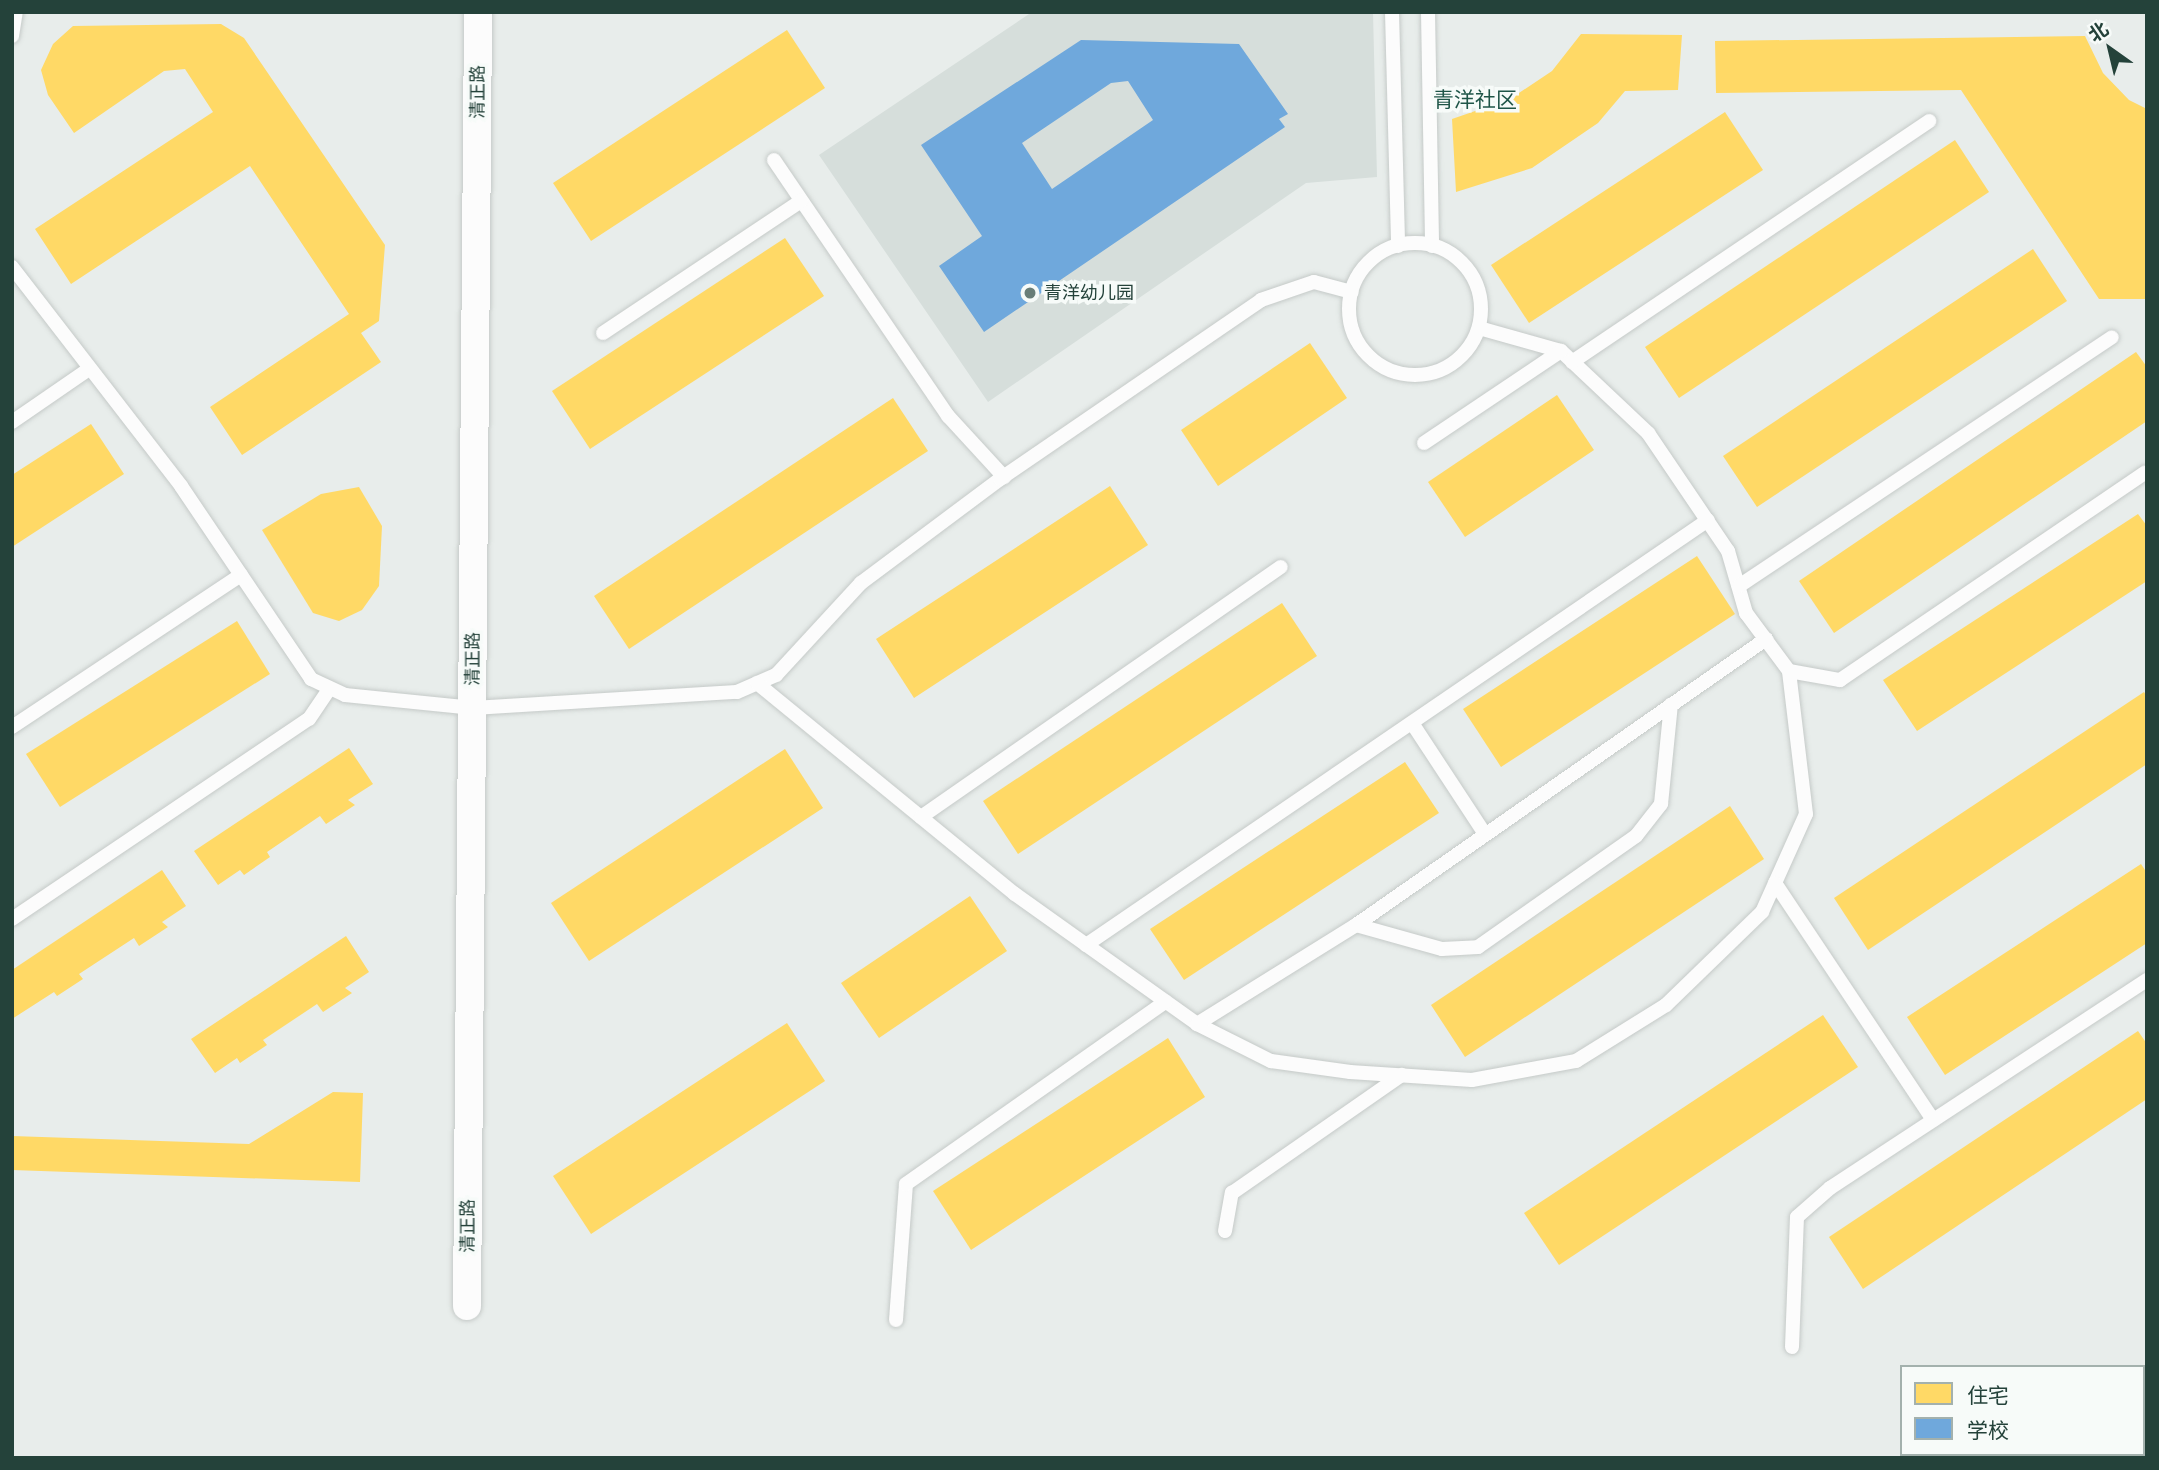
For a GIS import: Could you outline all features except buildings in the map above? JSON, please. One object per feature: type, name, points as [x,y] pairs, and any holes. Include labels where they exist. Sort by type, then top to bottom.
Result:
[{"type":"street","name":"清正路","points":[[467,1306],[478,12]]},
{"type":"lane","points":[[12,36],[16,12]]},
{"type":"lane","points":[[1392,12],[1398,246]]},
{"type":"lane","points":[[1428,12],[1432,246]]},
{"type":"lane","points":[[1573,362],[1929,121]]},
{"type":"lane","points":[[774,160],[948,416],[1004,477]]},
{"type":"lane","points":[[603,333],[801,201]]},
{"type":"lane","points":[[1423,243],[1432,246],[1445,250],[1464,263],[1476,283],[1482,305],[1479,328],[1469,348],[1452,365],[1431,374],[1408,375],[1388,370],[1370,358],[1357,342],[1350,323],[1352,292],[1367,265],[1382,252],[1398,246],[1423,243]]},
{"type":"lane","points":[[12,267],[181,486],[311,679],[345,695],[473,708],[737,692],[776,675],[861,583],[1004,477],[1261,300],[1314,282],[1352,292]]},
{"type":"lane","points":[[757,683],[1015,894],[1197,1024],[1271,1061],[1350,1072],[1472,1080],[1576,1061],[1666,1005],[1762,912],[1806,814],[1789,671],[1746,613],[1728,551],[1648,433],[1561,351],[1479,328]]},
{"type":"lane","points":[[1739,586],[2112,337]]},
{"type":"lane","points":[[1424,443],[1561,351]]},
{"type":"lane","points":[[12,422],[89,369]]},
{"type":"lane","points":[[1789,671],[1840,680],[2145,473]]},
{"type":"lane","points":[[1086,945],[1708,520]]},
{"type":"lane","points":[[921,817],[1281,567]]},
{"type":"lane","points":[[12,727],[241,575]]},
{"type":"lane","points":[[1197,1024],[1356,925],[1766,639]]},
{"type":"lane","points":[[12,919],[309,719],[330,688]]},
{"type":"lane","points":[[1356,925],[1442,949],[1478,947],[1636,835],[1661,804],[1671,704]]},
{"type":"lane","points":[[1412,723],[1485,834]]},
{"type":"lane","points":[[1775,883],[1933,1121]]},
{"type":"lane","points":[[1792,1347],[1797,1217],[1830,1188],[2147,980]]},
{"type":"lane","points":[[897,1320],[906,1184],[1165,1002]]},
{"type":"lane","points":[[1225,1231],[1232,1193],[1402,1075]]},
{"type":"shaded area","name":"青洋幼儿园","points":[[1032,12],[1373,12],[1377,177],[1306,183],[988,402],[819,155]]},
{"type":"place","name":"青洋幼儿园","points":[[1030,293]]},
{"type":"district","name":"青洋社区","points":[[1475,99]]}]
